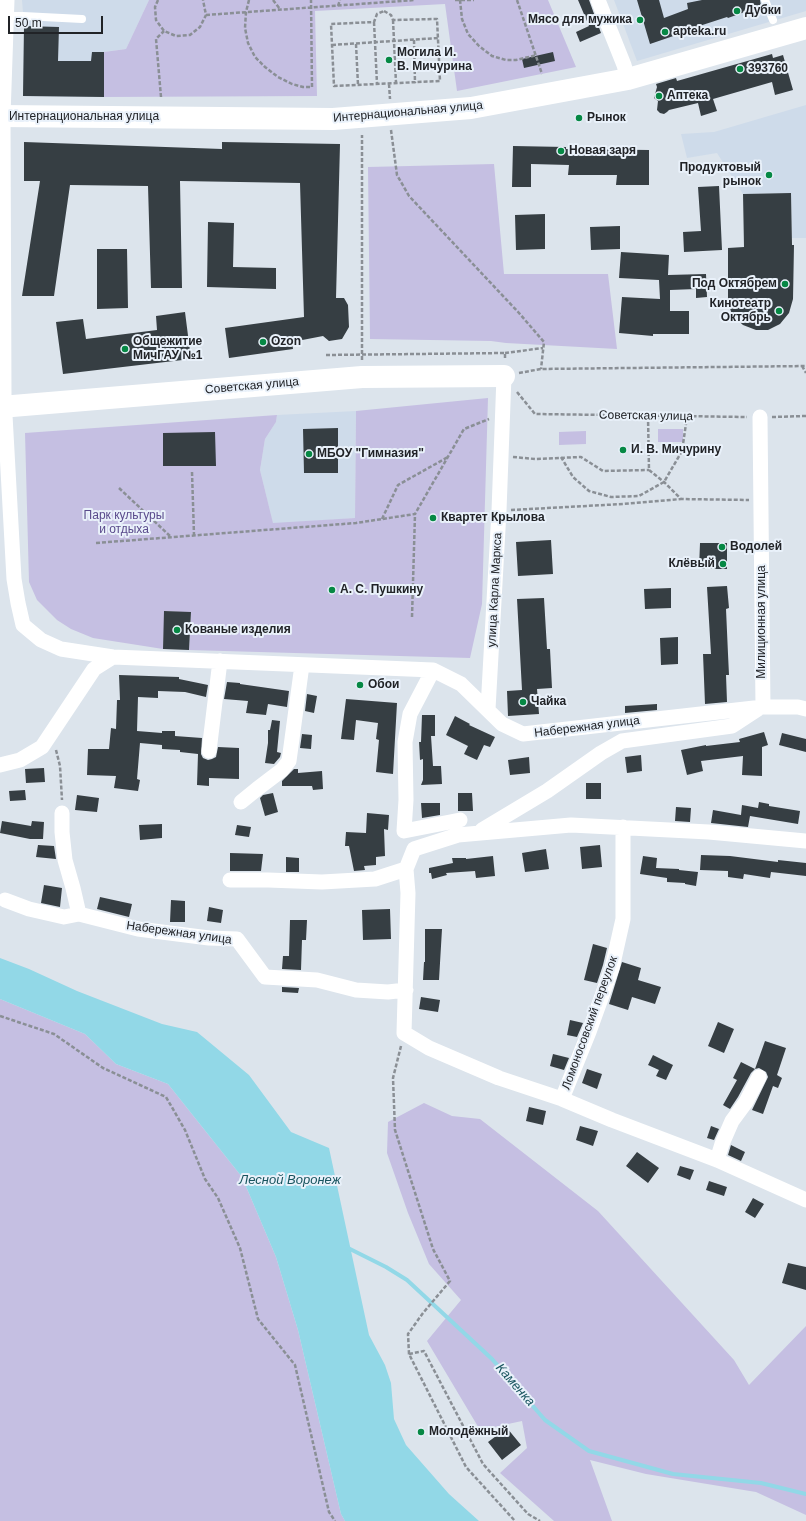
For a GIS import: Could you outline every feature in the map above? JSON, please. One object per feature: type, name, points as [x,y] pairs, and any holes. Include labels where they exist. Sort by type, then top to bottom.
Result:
[{"type":"main road","name":"Интернациональная улица","points":[[2,116],[333,119],[471,108],[628,79],[806,28]]},
{"type":"main road","name":"Советская улица","points":[[2,406],[362,377],[504,376]]},
{"type":"street","name":"Набережная улица","points":[[7,0],[2,116],[2,406],[14,579],[23,625],[41,640],[61,648],[113,656],[433,670],[461,684],[502,724],[523,734],[762,707],[798,707],[806,709]]},
{"type":"street","points":[[598,0],[624,65],[628,79]]},
{"type":"street","name":"улица Карла Маркса","points":[[488,709],[499,511],[504,376]]},
{"type":"street","name":"Милиционная улица","points":[[760,418],[762,707]]},
{"type":"street","points":[[0,765],[20,760],[42,747],[94,669],[113,656]]},
{"type":"street","points":[[209,751],[220,661]]},
{"type":"street","points":[[242,802],[256,789],[282,770],[289,761],[302,665]]},
{"type":"street","points":[[433,670],[410,714],[404,742],[406,800],[404,831],[460,820]]},
{"type":"street","name":"Набережная улица","points":[[479,832],[547,791],[601,753],[622,741],[732,726],[762,707]]},
{"type":"street","points":[[62,813],[62,832],[65,860],[79,914]]},
{"type":"street","name":"Набережная улица","points":[[404,1033],[408,892],[406,869],[414,849],[458,835],[570,825],[709,832],[806,841]]},
{"type":"street","name":"Ломоносовский переулок","points":[[562,1099],[589,1032],[612,968],[623,919],[623,827]]},
{"type":"street","points":[[230,880],[322,882],[367,880],[375,879],[406,869]]},
{"type":"street","name":"Набережная улица","points":[[6,900],[29,909],[64,917],[79,914],[138,929],[209,938],[237,939],[265,977],[317,980],[356,990],[388,992],[406,990]]},
{"type":"street","name":"Ломоносовский переулок","points":[[404,1033],[429,1048],[499,1078],[562,1099],[612,1120],[717,1160],[806,1200]]},
{"type":"street","points":[[717,1160],[732,1121],[746,1102],[759,1077]]},
{"type":"lane","points":[[765,0],[773,20]]},
{"type":"lane","points":[[6,16],[82,19]]},
{"type":"path","points":[[158,0],[155,6],[156,20],[164,31],[176,36],[190,35],[200,27],[206,15],[204,0]]},
{"type":"path","points":[[249,0],[246,12],[245,28],[248,43],[255,57],[278,77],[292,84],[303,87],[312,87],[311,0]]},
{"type":"path","points":[[274,0],[280,10]]},
{"type":"path","points":[[338,6],[340,0]]},
{"type":"path","points":[[206,15],[414,0]]},
{"type":"path","points":[[455,0],[474,0]]},
{"type":"path","points":[[460,0],[462,19],[468,34],[479,46],[492,56],[506,60],[516,60],[537,55]]},
{"type":"path","points":[[517,0],[537,55],[542,74]]},
{"type":"path","points":[[378,84],[374,22],[377,14],[384,11],[392,15],[393,20],[396,83]]},
{"type":"path","points":[[374,22],[331,24],[334,86],[440,81],[437,19],[393,20]]},
{"type":"path","points":[[161,97],[156,40],[164,31]]},
{"type":"path","points":[[332,45],[438,38]]},
{"type":"path","points":[[414,40],[415,83]]},
{"type":"path","points":[[356,44],[358,85]]},
{"type":"path","points":[[389,84],[392,142],[397,175],[410,196],[544,342],[540,369]]},
{"type":"path","points":[[362,135],[362,377]]},
{"type":"path","points":[[326,355],[505,353],[543,348]]},
{"type":"path","points":[[505,353],[504,376],[540,369],[806,366]]},
{"type":"path","points":[[802,366],[806,373]]},
{"type":"path","name":"Советская улица","points":[[504,376],[535,414],[760,418],[806,416]]},
{"type":"path","points":[[412,617],[416,514],[464,429],[502,413]]},
{"type":"path","points":[[648,416],[649,470]]},
{"type":"path","points":[[561,458],[573,477],[589,491],[610,497],[640,496],[664,482],[682,451],[687,416]]},
{"type":"path","points":[[382,519],[398,485],[448,456]]},
{"type":"path","points":[[500,456],[535,459],[581,457],[603,471],[649,470],[681,499]]},
{"type":"path","points":[[192,472],[194,535]]},
{"type":"path","points":[[119,488],[171,537]]},
{"type":"path","points":[[499,511],[681,499],[761,500]]},
{"type":"path","points":[[96,543],[356,523],[416,514]]},
{"type":"path","points":[[52,732],[60,766],[62,813]]},
{"type":"path","points":[[0,1016],[54,1034],[103,1068],[166,1097],[185,1130],[205,1179],[218,1198],[240,1248],[258,1319],[295,1365],[329,1512],[335,1521]]},
{"type":"path","points":[[404,1033],[393,1078],[396,1130],[433,1249],[450,1281],[423,1313],[408,1334],[409,1354],[466,1467],[515,1521]]},
{"type":"path","points":[[409,1354],[424,1351],[483,1464],[528,1514],[540,1521]]},
{"type":"shaded area","points":[[22,0],[149,0],[126,49],[104,52],[104,97],[23,96],[24,26]]},
{"type":"shaded area","points":[[614,0],[806,0],[806,11],[637,61]]},
{"type":"shaded area","name":"Продуктовый рынок","points":[[806,105],[806,238],[792,238],[791,193],[743,194],[717,153],[687,158],[681,134],[714,132]]},
{"type":"shaded area","name":"МБОУ \"Гимназия\"","points":[[356,411],[355,518],[273,524],[260,470],[265,439],[276,422],[277,415]]},
{"type":"green space","points":[[149,0],[548,0],[576,67],[457,91],[445,4],[315,11],[317,96],[104,97],[104,52],[126,49]]},
{"type":"green space","points":[[494,164],[504,274],[608,274],[617,349],[491,341],[370,339],[368,167]]},
{"type":"green space","name":"Парк культуры и отдыха","points":[[488,398],[482,604],[470,658],[189,650],[191,613],[165,611],[163,649],[93,638],[71,629],[57,620],[37,600],[29,582],[25,433],[277,415],[276,422],[265,439],[260,470],[273,523],[355,518],[356,411]]},
{"type":"green space","points":[[658,429],[683,429],[683,442],[658,442]]},
{"type":"green space","points":[[586,431],[586,444],[559,445],[559,432]]},
{"type":"green space","points":[[0,999],[85,1034],[116,1064],[168,1084],[242,1177],[276,1257],[298,1330],[341,1514],[345,1521],[0,1521]]},
{"type":"green space","points":[[424,1103],[452,1116],[480,1119],[598,1211],[734,1360],[749,1385],[806,1326],[806,1515],[756,1492],[646,1474],[590,1460],[612,1521],[554,1521],[500,1473],[527,1448],[522,1421],[480,1430],[427,1341],[461,1300],[429,1264],[408,1213],[387,1153],[388,1122]]},
{"type":"water","name":"Лесной Воронеж","points":[[0,958],[29,969],[77,991],[162,1024],[197,1032],[249,1075],[291,1132],[329,1148],[369,1335],[385,1365],[391,1383],[394,1419],[406,1445],[449,1494],[479,1521],[345,1521],[341,1514],[298,1330],[276,1257],[242,1177],[168,1084],[116,1064],[85,1034],[0,999]]},
{"type":"building","points":[[578,0],[589,0],[601,33],[580,42],[576,32],[589,26]]},
{"type":"building","points":[[637,0],[659,0],[664,18],[688,9],[687,3],[702,0],[760,0],[761,6],[728,18],[727,17],[687,30],[688,31],[650,44]]},
{"type":"building","points":[[24,26],[59,27],[58,61],[91,61],[92,52],[104,52],[104,97],[23,96]]},
{"type":"building","points":[[553,52],[555,61],[524,68],[522,59]]},
{"type":"building","points":[[772,54],[773,58],[783,55],[793,90],[775,95],[772,82],[713,99],[717,111],[701,116],[698,103],[669,110],[664,114],[657,110],[658,101],[654,98],[657,87],[656,84],[676,78],[677,81]]},
{"type":"building","points":[[24,142],[222,149],[222,142],[340,144],[336,298],[344,298],[348,305],[349,327],[342,339],[329,341],[323,336],[292,342],[293,349],[229,358],[225,328],[304,317],[300,183],[180,181],[182,288],[151,288],[148,186],[70,185],[54,296],[22,296],[40,181],[24,181]]},
{"type":"building","points":[[513,146],[566,147],[566,149],[649,150],[649,185],[616,185],[617,175],[568,175],[569,165],[531,164],[531,187],[512,187]]},
{"type":"building","points":[[719,186],[722,250],[684,252],[683,232],[701,231],[698,187]]},
{"type":"building","points":[[791,193],[792,245],[794,245],[793,299],[789,313],[780,324],[768,330],[756,330],[743,325],[732,315],[728,301],[728,248],[744,247],[743,194]]},
{"type":"building","points":[[545,214],[545,249],[516,250],[515,215]]},
{"type":"building","points":[[208,222],[234,223],[233,267],[276,268],[276,289],[207,287]]},
{"type":"building","points":[[620,226],[620,249],[591,250],[590,227]]},
{"type":"building","points":[[97,249],[127,249],[128,308],[97,309]]},
{"type":"building","points":[[621,252],[669,255],[668,275],[706,274],[707,297],[696,298],[696,289],[670,290],[670,311],[689,311],[689,334],[653,334],[653,336],[619,333],[622,297],[660,299],[659,280],[619,278]]},
{"type":"building","name":"Общежитие МичГАУ №1","points":[[185,312],[191,359],[63,374],[56,322],[83,319],[86,339],[157,330],[156,316]]},
{"type":"building","name":"МБОУ \"Гимназия\"","points":[[338,428],[338,473],[304,473],[303,429]]},
{"type":"building","points":[[215,432],[216,466],[163,466],[163,433]]},
{"type":"building","points":[[551,540],[553,574],[518,576],[516,542]]},
{"type":"building","points":[[700,543],[727,543],[727,569],[699,569]]},
{"type":"building","points":[[727,586],[729,608],[726,609],[729,675],[726,675],[727,702],[705,704],[703,654],[711,654],[707,587]]},
{"type":"building","points":[[671,588],[671,608],[645,609],[644,589]]},
{"type":"building","points":[[544,598],[547,649],[550,649],[552,688],[537,689],[539,714],[508,716],[507,691],[522,690],[517,599]]},
{"type":"building","name":"Кованые изделия","points":[[164,611],[191,612],[189,650],[163,649]]},
{"type":"building","points":[[678,637],[678,664],[661,665],[660,638]]},
{"type":"building","points":[[119,675],[179,677],[179,679],[208,685],[206,697],[185,692],[158,691],[158,698],[138,697],[137,731],[162,733],[162,731],[175,731],[175,736],[202,738],[201,754],[203,758],[208,760],[216,757],[218,747],[239,748],[239,779],[209,778],[209,786],[197,785],[198,754],[180,752],[180,750],[162,749],[162,745],[140,743],[137,779],[140,780],[138,791],[114,788],[116,776],[87,775],[88,749],[109,749],[111,728],[116,729],[117,700],[120,700]]},
{"type":"building","points":[[227,682],[289,691],[287,707],[268,704],[266,715],[246,713],[248,701],[224,699]]},
{"type":"building","points":[[307,694],[317,696],[314,713],[305,711]]},
{"type":"building","points":[[346,699],[397,703],[393,774],[376,772],[379,740],[376,739],[378,723],[356,720],[354,740],[341,739]]},
{"type":"building","points":[[657,704],[657,710],[625,713],[625,706]]},
{"type":"building","points":[[422,715],[435,715],[435,736],[431,736],[433,766],[441,766],[442,784],[421,785],[423,780],[423,759],[420,760],[419,742],[421,742]]},
{"type":"building","points":[[455,716],[470,724],[469,725],[495,737],[490,747],[484,745],[477,760],[464,754],[468,746],[446,735]]},
{"type":"building","points":[[272,720],[280,721],[277,752],[281,753],[280,757],[274,764],[265,763],[268,730],[270,730]]},
{"type":"building","points":[[764,732],[768,745],[762,747],[762,776],[742,775],[743,756],[701,761],[703,771],[687,775],[681,750],[706,745],[740,742],[739,739]]},
{"type":"building","points":[[782,733],[806,739],[806,752],[779,745]]},
{"type":"building","points":[[302,734],[312,735],[311,749],[300,748]]},
{"type":"building","points":[[641,755],[642,771],[627,773],[625,757]]},
{"type":"building","points":[[529,757],[530,773],[510,775],[508,760]]},
{"type":"building","points":[[44,768],[45,782],[26,783],[25,769]]},
{"type":"building","points":[[294,769],[298,769],[298,773],[322,771],[323,789],[313,790],[312,786],[282,786],[282,781]]},
{"type":"building","points":[[586,783],[601,783],[601,799],[586,799]]},
{"type":"building","points":[[25,790],[26,800],[10,801],[9,791]]},
{"type":"building","points":[[273,793],[278,812],[265,816],[260,798],[263,795]]},
{"type":"building","points":[[458,793],[472,793],[473,811],[458,811]]},
{"type":"building","points":[[77,795],[99,798],[97,812],[75,810]]},
{"type":"building","points":[[759,802],[769,804],[769,806],[800,811],[798,824],[750,816],[748,827],[711,823],[713,810],[741,815],[742,805],[758,808]]},
{"type":"building","points":[[421,803],[440,803],[440,815],[422,818]]},
{"type":"building","points":[[676,807],[691,808],[690,822],[675,821]]},
{"type":"building","points":[[367,813],[389,815],[388,830],[384,829],[385,856],[376,857],[376,865],[364,866],[365,870],[354,871],[349,846],[345,846],[346,832],[366,833]]},
{"type":"building","points":[[2,821],[31,826],[32,821],[44,822],[43,839],[30,839],[0,833]]},
{"type":"building","points":[[162,824],[162,838],[140,840],[139,825]]},
{"type":"building","points":[[237,825],[251,827],[249,837],[235,835]]},
{"type":"building","points":[[38,845],[54,846],[56,859],[36,857]]},
{"type":"building","points":[[600,845],[602,867],[582,869],[580,847]]},
{"type":"building","points":[[546,849],[549,869],[525,872],[522,853]]},
{"type":"building","points":[[230,853],[263,854],[261,871],[230,871]]},
{"type":"building","points":[[701,855],[730,856],[778,862],[778,860],[806,863],[806,876],[771,872],[770,878],[744,874],[743,879],[728,877],[728,871],[700,870]]},
{"type":"building","points":[[493,856],[495,876],[476,878],[475,871],[446,873],[447,875],[432,879],[431,873],[429,873],[429,868],[453,863],[452,858],[466,859]]},
{"type":"building","points":[[643,856],[657,858],[656,868],[698,872],[696,886],[685,883],[667,882],[667,878],[640,874]]},
{"type":"building","points":[[286,857],[299,858],[299,872],[286,872]]},
{"type":"building","points":[[44,885],[62,888],[60,907],[41,903]]},
{"type":"building","points":[[100,897],[132,904],[129,917],[97,909]]},
{"type":"building","points":[[171,900],[185,901],[185,922],[170,922]]},
{"type":"building","points":[[209,907],[223,910],[221,923],[207,921]]},
{"type":"building","points":[[390,909],[391,939],[363,940],[362,910]]},
{"type":"building","points":[[290,920],[307,920],[306,940],[302,940],[301,970],[282,969],[283,956],[289,956]]},
{"type":"building","points":[[425,929],[442,929],[439,980],[423,980],[425,962]]},
{"type":"building","points":[[593,944],[607,948],[597,983],[584,980]]},
{"type":"building","points":[[622,962],[641,968],[638,980],[661,987],[655,1004],[632,997],[628,1010],[609,1004]]},
{"type":"building","points":[[282,987],[299,988],[298,993],[282,992]]},
{"type":"building","points":[[421,997],[440,1000],[438,1012],[419,1009]]},
{"type":"building","points":[[570,1020],[583,1023],[577,1037],[567,1035]]},
{"type":"building","points":[[718,1022],[734,1029],[724,1053],[708,1046]]},
{"type":"building","points":[[765,1041],[786,1048],[777,1075],[782,1078],[778,1088],[773,1086],[763,1114],[752,1110],[768,1077],[766,1072],[759,1068],[755,1069]]},
{"type":"building","points":[[553,1054],[569,1058],[564,1070],[550,1066]]},
{"type":"building","points":[[653,1055],[673,1065],[666,1080],[656,1076],[659,1070],[648,1065]]},
{"type":"building","points":[[741,1062],[755,1069],[751,1073],[730,1109],[723,1105],[737,1080],[733,1078]]},
{"type":"building","points":[[587,1069],[602,1074],[597,1089],[582,1083]]},
{"type":"building","points":[[529,1107],[546,1111],[543,1125],[526,1121]]},
{"type":"building","points":[[580,1126],[598,1131],[593,1146],[576,1140]]},
{"type":"building","points":[[711,1126],[719,1129],[714,1140],[707,1138]]},
{"type":"building","points":[[731,1145],[745,1152],[741,1161],[728,1155]]},
{"type":"building","points":[[637,1152],[659,1168],[648,1183],[626,1166]]},
{"type":"building","points":[[680,1166],[694,1170],[690,1180],[677,1175]]},
{"type":"building","points":[[709,1181],[727,1187],[724,1196],[706,1190]]},
{"type":"building","points":[[753,1198],[764,1204],[755,1218],[745,1212]]},
{"type":"building","points":[[788,1263],[806,1267],[806,1290],[782,1283]]},
{"type":"building","points":[[507,1428],[521,1445],[502,1460],[488,1442]]},
{"type":"waterway","name":"Каменка","points":[[346,1247],[386,1267],[407,1280],[492,1359],[545,1420],[589,1451],[673,1474],[761,1483],[806,1494]]},
{"type":"place","name":"Дубки","points":[[737,11]]},
{"type":"place","name":"Мясо для мужика","points":[[640,20]]},
{"type":"place","name":"apteka.ru","points":[[665,32]]},
{"type":"place","name":"Могила И. В. Мичурина","points":[[389,60]]},
{"type":"place","name":"393760","points":[[740,69]]},
{"type":"place","name":"Аптека","points":[[659,96]]},
{"type":"place","name":"Рынок","points":[[579,118]]},
{"type":"place","name":"Новая заря","points":[[561,151]]},
{"type":"place","name":"Продуктовый рынок","points":[[769,175]]},
{"type":"place","name":"Под Октябрем","points":[[785,284]]},
{"type":"place","name":"Кинотеатр Октябрь","points":[[779,311]]},
{"type":"place","name":"Ozon","points":[[263,342]]},
{"type":"place","name":"Общежитие МичГАУ №1","points":[[125,349]]},
{"type":"place","name":"И. В. Мичурину","points":[[623,450]]},
{"type":"place","name":"МБОУ \"Гимназия\"","points":[[309,454]]},
{"type":"place","name":"Квартет Крылова","points":[[433,518]]},
{"type":"place","name":"Водолей","points":[[722,547]]},
{"type":"place","name":"Клёвый","points":[[723,564]]},
{"type":"place","name":"А. С. Пушкину","points":[[332,590]]},
{"type":"place","name":"Кованые изделия","points":[[177,630]]},
{"type":"place","name":"Обои","points":[[360,685]]},
{"type":"place","name":"Чайка","points":[[523,702]]},
{"type":"place","name":"Молодёжный","points":[[421,1432]]}]
